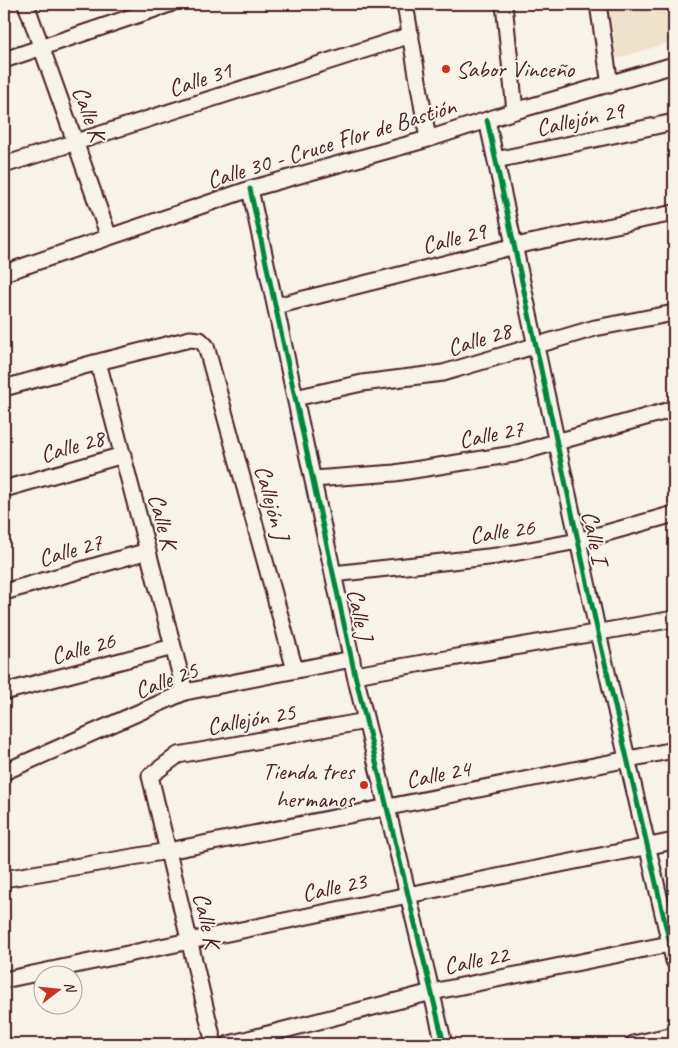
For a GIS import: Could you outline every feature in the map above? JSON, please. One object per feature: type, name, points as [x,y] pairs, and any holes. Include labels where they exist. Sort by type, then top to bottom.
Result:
[{"type":"street","name":"Calle K","points":[[26,4],[109,237]]},
{"type":"street","points":[[4,60],[170,4]]},
{"type":"street","points":[[405,4],[428,138]]},
{"type":"street","points":[[504,4],[515,111]]},
{"type":"street","points":[[598,4],[610,85]]},
{"type":"street","name":"Calle 31","points":[[4,165],[411,35]]},
{"type":"street","name":"Calle 30 - Cruce Flor de Bastión","points":[[4,273],[250,189],[674,65]]},
{"type":"street","name":"Calle I","points":[[487,120],[598,633],[673,944],[674,961]]},
{"type":"street","name":"Callejón 29","points":[[496,160],[674,122]]},
{"type":"street","name":"Calle J","points":[[250,189],[355,675],[444,1044]]},
{"type":"street","name":"Calle 29","points":[[276,306],[515,246],[674,213]]},
{"type":"street","name":"Calle 28","points":[[295,398],[362,383],[443,373],[595,328],[674,313]]},
{"type":"street","name":"Callejón J","points":[[98,362],[190,339],[200,340],[206,346],[296,670]]},
{"type":"street","name":"Calle K","points":[[98,362],[185,692]]},
{"type":"street","points":[[4,388],[98,362]]},
{"type":"street","name":"Calle 27","points":[[313,479],[395,473],[514,454],[674,409]]},
{"type":"street","name":"Calle 28","points":[[4,489],[123,455]]},
{"type":"street","name":"Calle 26","points":[[333,574],[497,556],[578,541],[674,514]]},
{"type":"street","name":"Calle 27","points":[[4,592],[148,551]]},
{"type":"street","points":[[355,675],[674,619]]},
{"type":"street","name":"Calle 26","points":[[4,692],[173,646]]},
{"type":"street","name":"Calle 25","points":[[4,772],[185,692],[352,659]]},
{"type":"street","name":"Callejón 25","points":[[150,776],[178,755],[366,720]]},
{"type":"street","name":"Calle 24","points":[[4,879],[168,850],[674,750]]},
{"type":"street","name":"Calle K","points":[[150,776],[214,1044]]},
{"type":"street","name":"Calle 23","points":[[4,980],[674,841]]},
{"type":"street","name":"Calle 22","points":[[229,1044],[432,992],[673,944]]},
{"type":"street","points":[[633,1044],[674,1035]]},
{"type":"shaded area","points":[[603,4],[674,4],[674,41],[612,60]]},
{"type":"cycle path","points":[[487,120],[598,633],[674,961]]},
{"type":"cycle path","points":[[250,189],[355,675],[444,1044]]},
{"type":"place","name":"Sabor Vinceño","points":[[446,69]]},
{"type":"place","name":"Tienda tres hermanos","points":[[364,785]]}]
